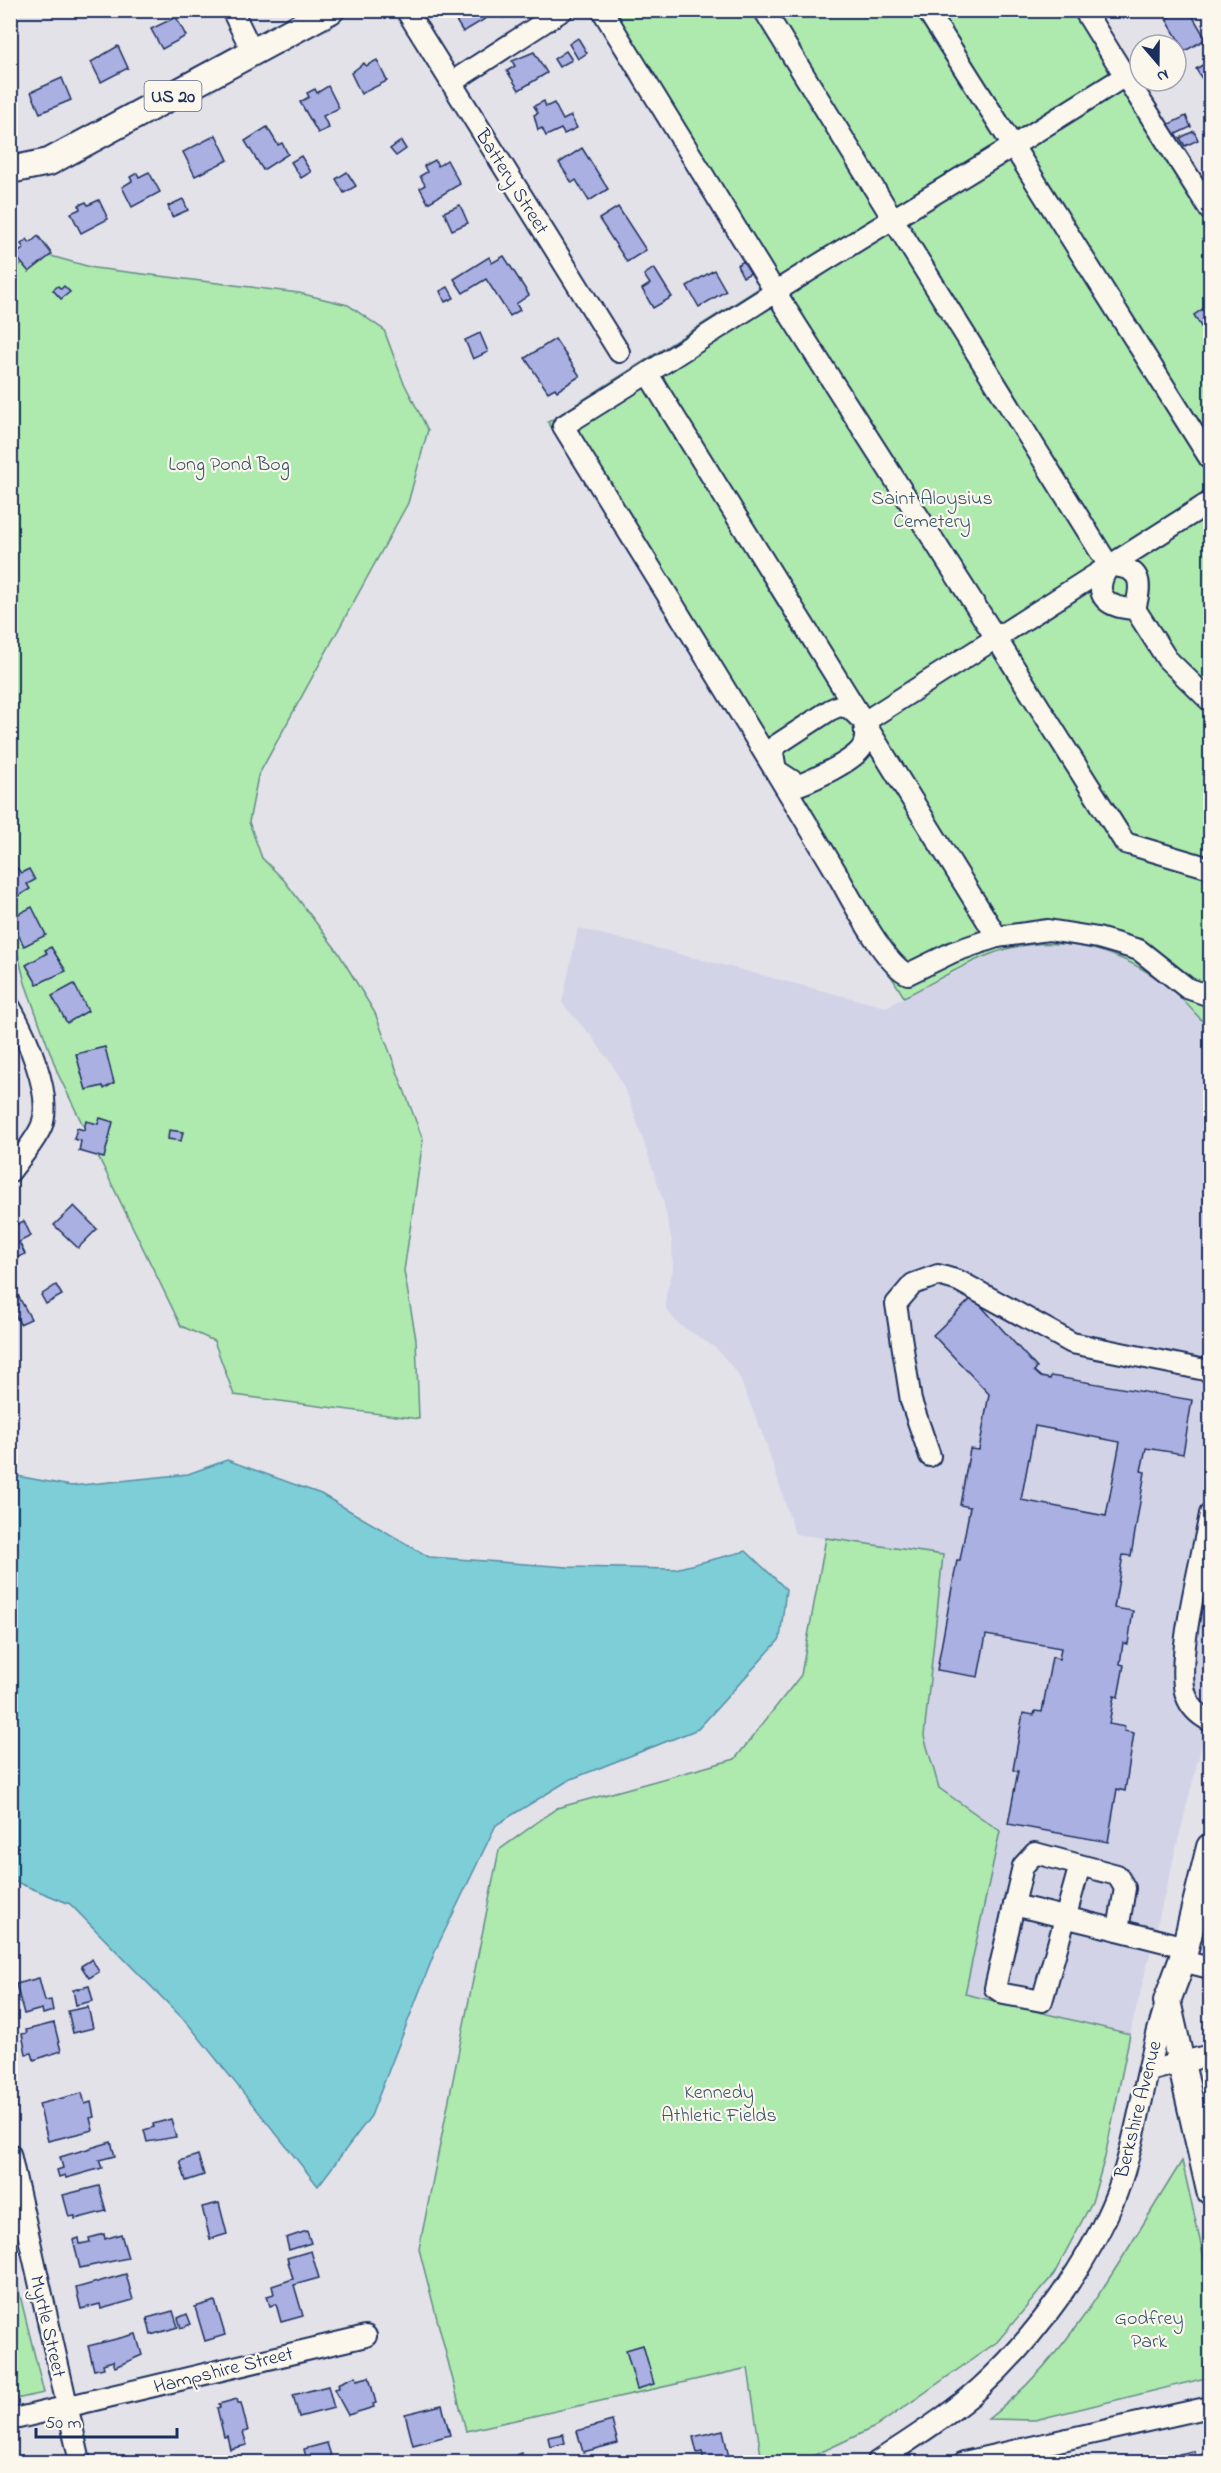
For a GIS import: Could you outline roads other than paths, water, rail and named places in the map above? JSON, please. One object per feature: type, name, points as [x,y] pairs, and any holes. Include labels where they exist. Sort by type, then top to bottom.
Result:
[{"type":"main road","name":"US 20","points":[[10,170],[49,162],[331,10]]},
{"type":"main road","name":"Berkshire Avenue","points":[[1167,2001],[1184,1954],[1210,1847]]},
{"type":"main road","points":[[1167,2001],[1210,2191]]},
{"type":"street","points":[[232,10],[254,53]]},
{"type":"street","name":"Battery Street","points":[[406,10],[619,352]]},
{"type":"street","points":[[452,82],[563,10]]},
{"type":"street","points":[[602,10],[774,290],[1125,843],[1210,868]]},
{"type":"street","points":[[764,10],[1109,566]]},
{"type":"street","points":[[927,10],[1210,459]]},
{"type":"street","points":[[1084,10],[1210,210]]},
{"type":"street","points":[[1125,76],[774,290],[648,374],[563,426],[776,770],[870,930],[897,970],[908,974],[953,952],[997,937],[1048,930],[1098,938],[1139,950],[1187,988],[1210,996]]},
{"type":"street","points":[[648,374],[997,937]]},
{"type":"street","points":[[864,722],[1210,502]]},
{"type":"street","points":[[1109,566],[1100,580],[1100,590],[1107,602],[1116,608],[1135,609]]},
{"type":"street","points":[[1109,566],[1125,566],[1137,576],[1141,589],[1135,609],[1167,659],[1210,701]]},
{"type":"street","points":[[839,706],[849,708],[864,722],[866,738],[861,749],[810,781],[799,785],[776,770],[772,753],[775,746],[830,710],[839,706]]},
{"type":"street","points":[[10,1007],[24,1031],[43,1086],[42,1125],[10,1172]]},
{"type":"street","points":[[930,1456],[911,1401],[896,1304],[913,1284],[938,1275],[959,1281],[1072,1343],[1210,1371]]},
{"type":"street","points":[[1210,1514],[1182,1665],[1186,1696],[1200,1716],[1210,1721]]},
{"type":"street","points":[[1080,1865],[1042,2001],[1004,1994],[995,1988],[1023,1866],[1035,1853],[1080,1865],[1117,1875],[1125,1888],[1118,1930]]},
{"type":"street","points":[[1014,1905],[1118,1930],[1184,1954],[1210,1968]]},
{"type":"street","name":"Berkshire Avenue","points":[[877,2463],[980,2388],[1042,2319],[1082,2264],[1115,2195],[1138,2122],[1158,2028],[1167,2001]]},
{"type":"street","points":[[1149,2071],[1210,2055]]},
{"type":"street","name":"Myrtle Street","points":[[10,2154],[13,2177],[80,2463]]},
{"type":"street","name":"Hampshire Street","points":[[10,2420],[366,2336]]},
{"type":"street","points":[[964,2463],[1210,2407]]},
{"type":"water","points":[[227,1460],[321,1494],[429,1557],[568,1567],[675,1569],[746,1551],[786,1589],[780,1639],[698,1729],[569,1780],[496,1825],[436,1949],[371,2116],[318,2186],[189,2025],[70,1904],[11,1880],[11,1475],[71,1486],[188,1474]]},
{"type":"park label","name":"Long Pond Bog","points":[[229,463]]},
{"type":"park label","name":"Saint Aloysius Cemetery","points":[[932,508]]},
{"type":"park label","name":"Kennedy Athletic Fields","points":[[719,2102]]},
{"type":"park label","name":"Godfrey Park","points":[[1149,2328]]}]
